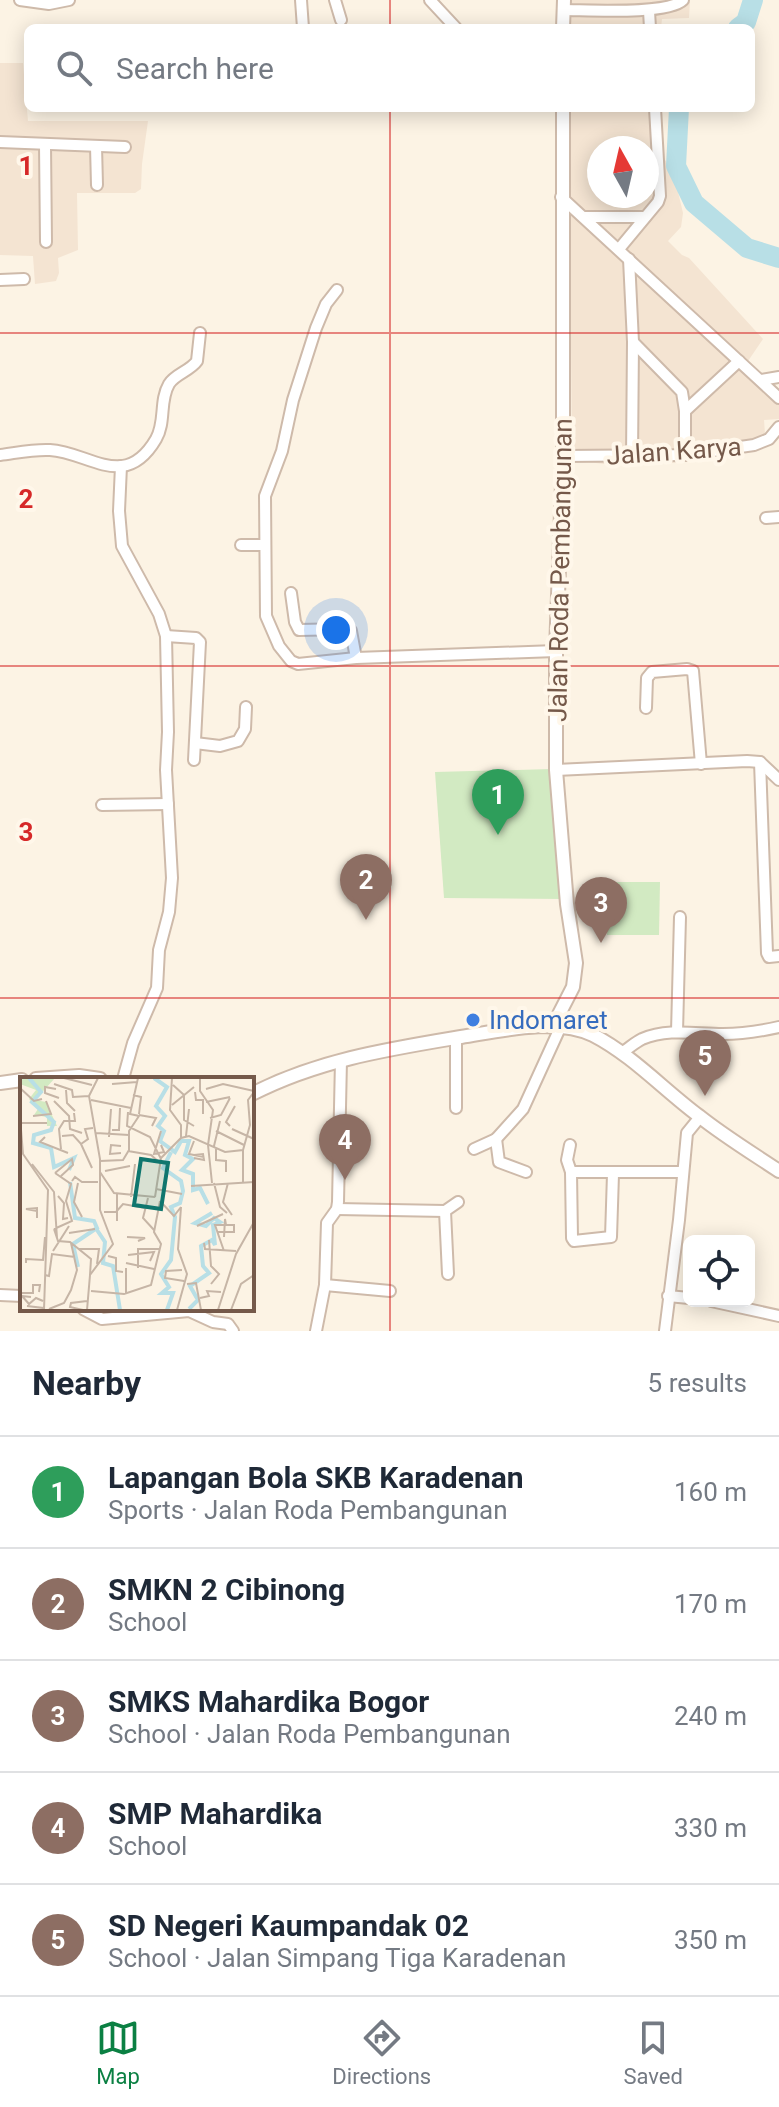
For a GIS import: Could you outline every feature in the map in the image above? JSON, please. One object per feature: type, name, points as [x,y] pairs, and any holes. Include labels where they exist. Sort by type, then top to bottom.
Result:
[{"type":"street","points":[[20,0],[49,4],[69,0]]},
{"type":"street","points":[[301,0],[303,24]]},
{"type":"street","points":[[335,0],[341,20]]},
{"type":"street","points":[[430,0],[452,24]]},
{"type":"street","points":[[563,5],[633,5],[649,11],[679,4],[683,0]]},
{"type":"street","points":[[649,11],[650,24]]},
{"type":"street","name":"Jalan Roda Pembangunan","points":[[556,1027],[573,987],[576,963],[566,890],[556,770],[556,651],[563,456],[563,112]]},
{"type":"street","points":[[619,249],[660,196],[655,112]]},
{"type":"street","points":[[0,139],[45,145],[125,147]]},
{"type":"street","points":[[45,145],[46,242]]},
{"type":"street","points":[[96,146],[97,185]]},
{"type":"street","points":[[561,197],[779,398]]},
{"type":"street","points":[[584,217],[645,217]]},
{"type":"street","points":[[629,259],[633,342],[632,457]]},
{"type":"street","points":[[0,280],[24,279]]},
{"type":"street","points":[[337,290],[326,304],[316,328],[293,400],[282,451],[265,496],[266,616],[271,632],[291,661],[298,664],[356,658],[556,651]]},
{"type":"street","points":[[0,455],[48,450],[73,454],[97,465],[121,466],[141,456],[155,440],[162,422],[168,386],[197,361],[200,333]]},
{"type":"street","points":[[633,342],[679,386],[685,411],[685,455]]},
{"type":"street","points":[[685,411],[739,361]]},
{"type":"street","points":[[761,380],[779,377]]},
{"type":"street","name":"Jalan Karya","points":[[563,456],[685,455],[754,445],[769,439],[779,427]]},
{"type":"street","points":[[121,466],[122,546],[159,614],[166,636],[166,770],[171,896],[161,937],[157,988],[133,1043],[124,1077]]},
{"type":"street","points":[[766,518],[779,517]]},
{"type":"street","points":[[241,545],[264,545]]},
{"type":"street","points":[[291,593],[299,630],[351,631],[356,658]]},
{"type":"street","points":[[166,636],[196,638],[200,642],[194,760]]},
{"type":"street","points":[[646,708],[647,678],[652,672],[693,671],[701,764]]},
{"type":"street","points":[[195,743],[220,746],[238,741],[245,729],[246,707]]},
{"type":"street","points":[[556,770],[747,761],[760,762],[779,780]]},
{"type":"street","points":[[760,762],[767,953],[769,957],[779,956]]},
{"type":"street","points":[[102,805],[168,804]]},
{"type":"street","points":[[677,1032],[680,917]]},
{"type":"street","points":[[474,1149],[496,1139],[523,1109],[556,1027]]},
{"type":"street","points":[[254,1093],[289,1076],[398,1046],[556,1027],[591,1034],[621,1053],[700,1117],[779,1171]]},
{"type":"street","points":[[621,1053],[639,1040],[677,1032],[725,1034],[779,1027]]},
{"type":"street","points":[[456,1038],[456,1108]]},
{"type":"street","points":[[316,1331],[325,1285],[327,1223],[337,1209],[341,1060]]},
{"type":"street","points":[[65,1077],[86,1077]]},
{"type":"street","points":[[0,1083],[20,1080]]},
{"type":"street","points":[[665,1331],[687,1133],[700,1117]]},
{"type":"street","points":[[496,1139],[499,1162],[526,1172]]},
{"type":"street","points":[[570,1145],[567,1160],[571,1172],[574,1241],[611,1237],[613,1174]]},
{"type":"street","points":[[571,1172],[681,1172]]},
{"type":"street","points":[[337,1209],[445,1211],[458,1202]]},
{"type":"street","points":[[445,1211],[448,1274]]},
{"type":"street","points":[[325,1285],[390,1291]]},
{"type":"street","points":[[0,1295],[20,1296]]},
{"type":"street","points":[[668,1296],[683,1297]]},
{"type":"street","points":[[738,1307],[779,1316]]},
{"type":"street","points":[[85,1311],[101,1325],[189,1311],[228,1324],[233,1331]]},
{"type":"shaded area","points":[[571,0],[690,0],[689,18],[662,19],[661,24],[570,24]]},
{"type":"shaded area","points":[[0,63],[23,63],[24,112],[27,112],[28,121],[148,121],[141,189],[135,193],[77,193],[78,250],[58,258],[56,281],[35,284],[33,256],[0,255]]},
{"type":"shaded area","points":[[569,112],[661,112],[661,153],[674,175],[683,213],[681,227],[668,241],[689,258],[763,339],[744,367],[779,393],[779,419],[764,420],[766,447],[743,451],[732,457],[651,465],[572,460]]},
{"type":"green space","points":[[552,769],[563,899],[444,898],[435,772]]},
{"type":"green space","points":[[608,882],[660,882],[659,935],[607,935]]},
{"type":"waterway","points":[[743,24],[753,0]]},
{"type":"waterway","points":[[679,112],[676,166],[694,203],[747,248],[779,258]]},
{"type":"place","name":"Lapangan Bola SKB Karadenan","points":[[498,835]]},
{"type":"place","name":"SMKN 2 Cibinong","points":[[366,920]]},
{"type":"place","name":"SMKS Mahardika Bogor","points":[[601,943]]},
{"type":"place","name":"Indomaret","points":[[473,1020]]},
{"type":"place","name":"SD Negeri Kaumpandak 02","points":[[705,1096]]},
{"type":"place","name":"SMP Mahardika","points":[[345,1180]]}]
